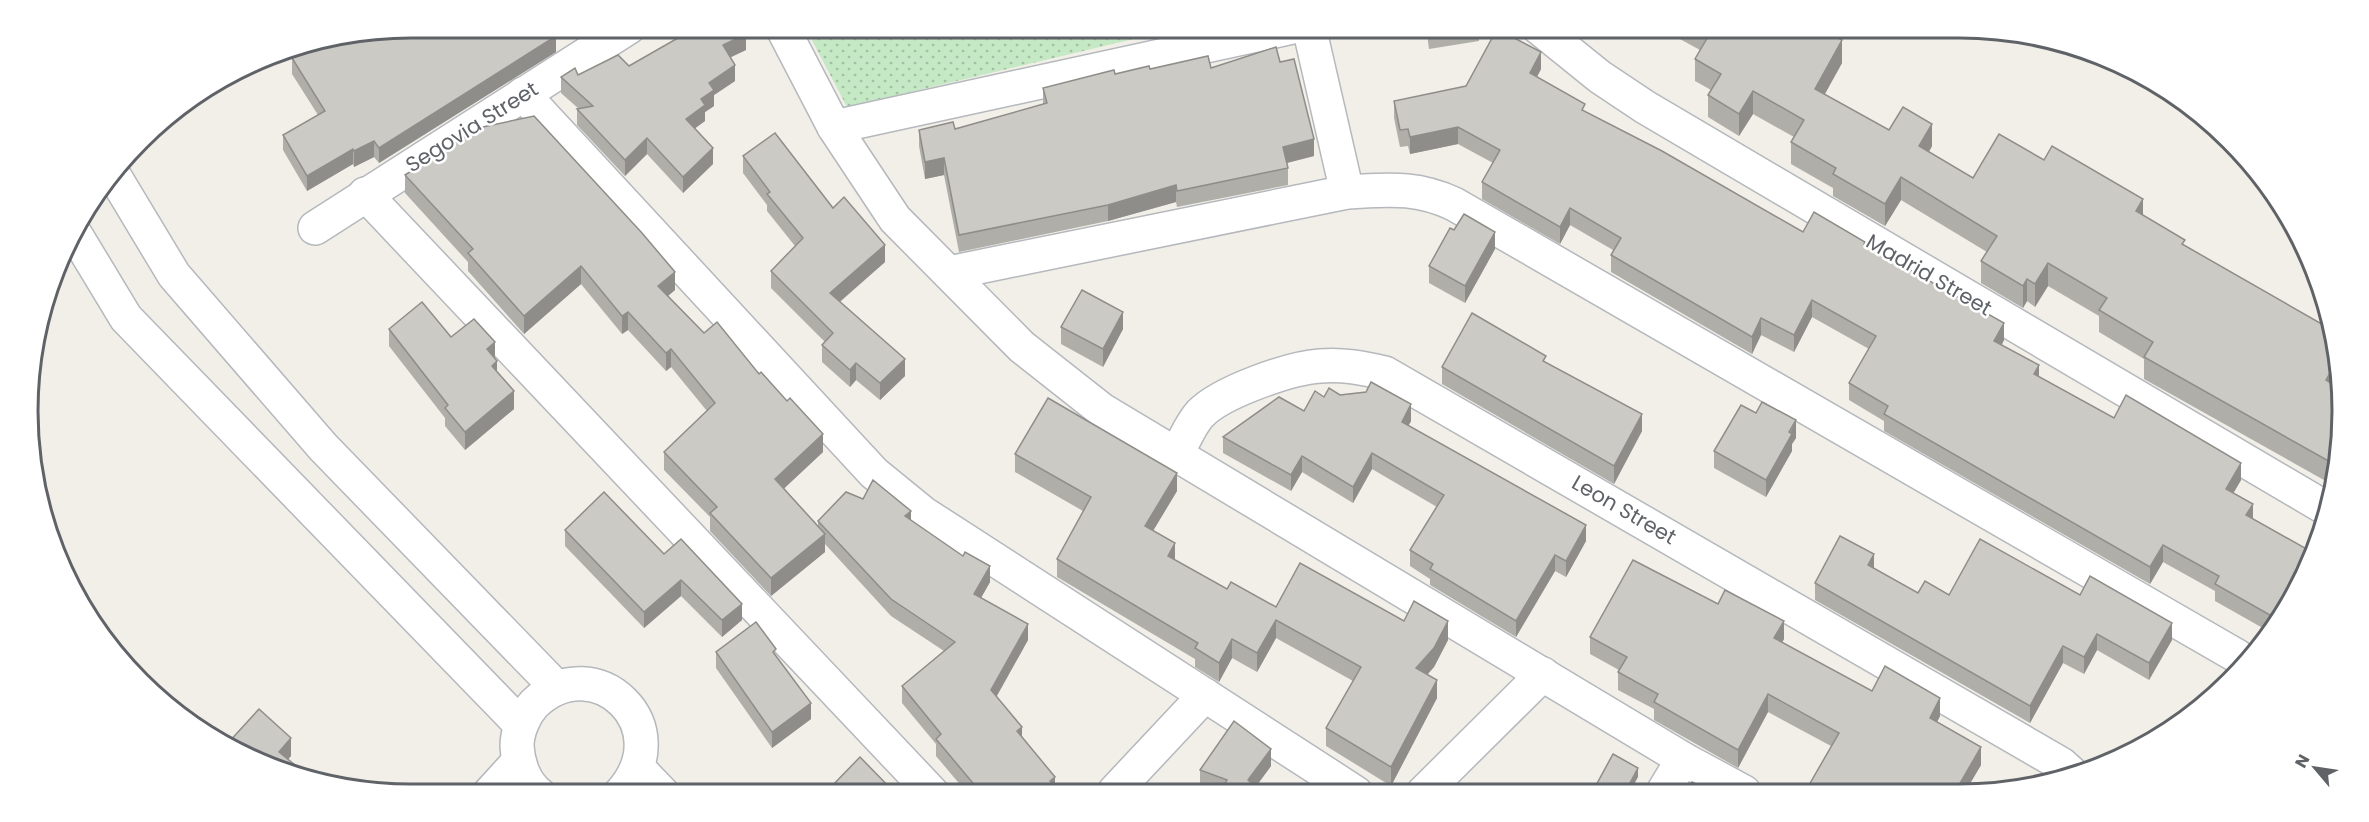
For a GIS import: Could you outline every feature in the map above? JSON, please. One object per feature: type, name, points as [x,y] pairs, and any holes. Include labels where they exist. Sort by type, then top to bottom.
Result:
[{"type":"street","name":"Segovia Street","points":[[315,228],[612,38]]},
{"type":"street","points":[[788,38],[834,128],[895,219],[1022,347],[1102,410],[1683,759],[1729,784]]},
{"type":"street","points":[[834,128],[1243,38]]},
{"type":"street","points":[[1312,38],[1347,192]]},
{"type":"street","name":"Madrid Street","points":[[1552,38],[1600,76],[1645,107],[2320,505]]},
{"type":"street","points":[[523,94],[874,473],[923,513],[1342,784]]},
{"type":"street","points":[[118,180],[174,275],[323,447],[557,688]]},
{"type":"street","points":[[949,273],[1347,192],[1405,188],[1432,194],[1454,204],[2238,658]]},
{"type":"street","points":[[365,194],[924,784]]},
{"type":"street","points":[[79,240],[126,318],[521,725]]},
{"type":"street","name":"Leon Street","points":[[1176,454],[1200,414],[1234,392],[1266,379],[1318,366],[1350,366],[1385,373],[2064,769]]},
{"type":"street","points":[[1433,784],[1543,675]]},
{"type":"street","points":[[531,784],[525,777],[519,761],[517,743],[521,725],[529,710],[542,697],[557,688],[574,684],[592,685],[609,691],[624,702],[634,716],[641,732],[638,768],[627,784]]},
{"type":"street","points":[[1122,784],[1206,695]]},
{"type":"street","points":[[1668,784],[1683,759]]},
{"type":"street","points":[[498,784],[519,761]]},
{"type":"street","points":[[638,768],[653,784]]},
{"type":"green space","points":[[811,38],[1138,38],[847,107]]},
{"type":"building","points":[[387,38],[553,38],[379,148],[374,141],[354,151],[353,149],[307,176],[283,135],[325,111],[292,58],[314,50]]},
{"type":"building","points":[[678,38],[738,38],[723,45],[735,65],[709,83],[714,90],[701,99],[705,105],[686,119],[713,148],[683,177],[647,138],[625,160],[577,109],[593,106],[561,77],[575,68],[578,75],[618,55],[629,66]]},
{"type":"building","points":[[1492,38],[1514,38],[1541,52],[1530,73],[1585,104],[1582,110],[1662,151],[1803,232],[1814,212],[1865,242],[1864,244],[2004,323],[1994,341],[2039,365],[2034,374],[2114,418],[2126,395],[2241,463],[2226,489],[2253,504],[2246,515],[2305,548],[2271,616],[2215,584],[2219,576],[2163,545],[2150,567],[1884,414],[1888,406],[1849,383],[1876,336],[1812,300],[1794,335],[1761,318],[1752,337],[1611,255],[1621,238],[1570,208],[1560,227],[1482,182],[1500,150],[1458,127],[1410,137],[1408,129],[1400,130],[1394,101],[1466,86]]},
{"type":"building","points":[[1707,38],[1838,38],[1842,40],[1815,89],[1889,130],[1903,107],[1932,124],[1919,146],[1973,178],[1999,134],[2044,160],[2052,146],[2143,199],[2136,211],[2185,240],[2182,244],[2321,324],[2329,374],[2326,380],[2331,383],[2331,387],[2331,435],[2328,461],[2144,357],[2153,342],[2099,310],[2107,298],[2048,263],[2035,284],[2027,279],[2023,286],[1981,261],[1997,236],[1901,177],[1885,204],[1833,174],[1836,168],[1791,142],[1804,120],[1753,91],[1739,114],[1708,95],[1721,74],[1695,59]]},
{"type":"building","points":[[1276,47],[1280,62],[1294,59],[1314,139],[1283,147],[1288,168],[1177,191],[1176,185],[1108,205],[959,235],[944,158],[925,162],[919,130],[953,122],[955,129],[1047,103],[1043,88],[1114,70],[1115,74],[1149,66],[1150,69],[1208,56],[1211,68]]},
{"type":"building","points":[[534,116],[675,272],[658,286],[704,333],[717,322],[759,374],[761,372],[787,401],[790,398],[823,434],[775,479],[825,534],[771,578],[710,513],[717,507],[664,452],[715,403],[671,349],[666,353],[628,312],[622,316],[581,266],[524,316],[468,253],[473,249],[405,175],[478,128]]},
{"type":"building","points":[[775,133],[833,208],[844,197],[885,245],[830,293],[905,359],[880,383],[856,363],[850,370],[822,345],[833,333],[771,271],[803,238],[767,194],[770,192],[743,156]]},
{"type":"building","points":[[1464,214],[1495,232],[1465,286],[1429,266],[1450,228],[1454,230]]},
{"type":"building","points":[[1082,290],[1123,312],[1103,349],[1061,327]]},
{"type":"building","points":[[422,302],[451,337],[474,319],[495,342],[487,349],[497,361],[492,366],[514,391],[465,432],[445,408],[448,405],[389,329]]},
{"type":"building","points":[[1472,313],[1546,356],[1543,361],[1642,414],[1614,466],[1442,367]]},
{"type":"building","points":[[1371,382],[1411,404],[1402,422],[1586,525],[1566,561],[1555,555],[1516,621],[1430,569],[1433,564],[1410,550],[1444,495],[1372,453],[1353,487],[1302,456],[1291,475],[1223,437],[1279,397],[1304,411],[1315,391],[1324,397],[1329,388],[1340,395],[1366,392]]},
{"type":"building","points":[[1048,398],[1177,473],[1145,526],[1175,543],[1168,556],[1227,589],[1231,582],[1276,607],[1300,563],[1404,621],[1414,601],[1448,621],[1434,648],[1416,668],[1437,680],[1391,767],[1326,728],[1361,667],[1276,620],[1257,653],[1232,639],[1219,663],[1195,648],[1198,643],[1057,559],[1091,497],[1015,454]]},
{"type":"building","points":[[1762,402],[1796,420],[1789,432],[1792,434],[1766,480],[1714,451],[1741,405],[1756,413]]},
{"type":"building","points":[[873,480],[911,511],[905,516],[963,556],[965,552],[990,566],[974,594],[1028,624],[991,690],[1022,727],[1017,731],[1055,777],[1050,781],[1053,784],[974,784],[936,739],[941,734],[902,686],[955,642],[891,599],[818,521],[846,492],[863,499]]},
{"type":"building","points":[[604,492],[664,554],[681,539],[742,604],[722,620],[681,580],[644,612],[565,530]]},
{"type":"building","points":[[1840,536],[1874,554],[1868,565],[1918,593],[1925,581],[1949,595],[1980,539],[2080,595],[2090,576],[2172,623],[2149,663],[2097,634],[2084,657],[2063,646],[2030,706],[1815,583]]},
{"type":"building","points":[[1633,560],[1718,604],[1725,590],[1784,621],[1774,638],[1872,691],[1885,666],[1940,698],[1930,718],[1981,747],[1960,784],[1810,784],[1839,733],[1768,694],[1738,750],[1654,702],[1658,694],[1618,672],[1627,657],[1590,637]]},
{"type":"building","points":[[756,622],[776,649],[773,652],[811,703],[772,732],[716,652]]},
{"type":"building","points":[[259,709],[291,738],[279,752],[297,767],[268,756],[232,738]]},
{"type":"building","points":[[1234,721],[1271,749],[1248,780],[1252,784],[1225,784],[1227,780],[1200,770]]},
{"type":"building","points":[[1613,754],[1638,768],[1629,784],[1597,784]]},
{"type":"building","points":[[860,757],[886,784],[834,784]]}]
